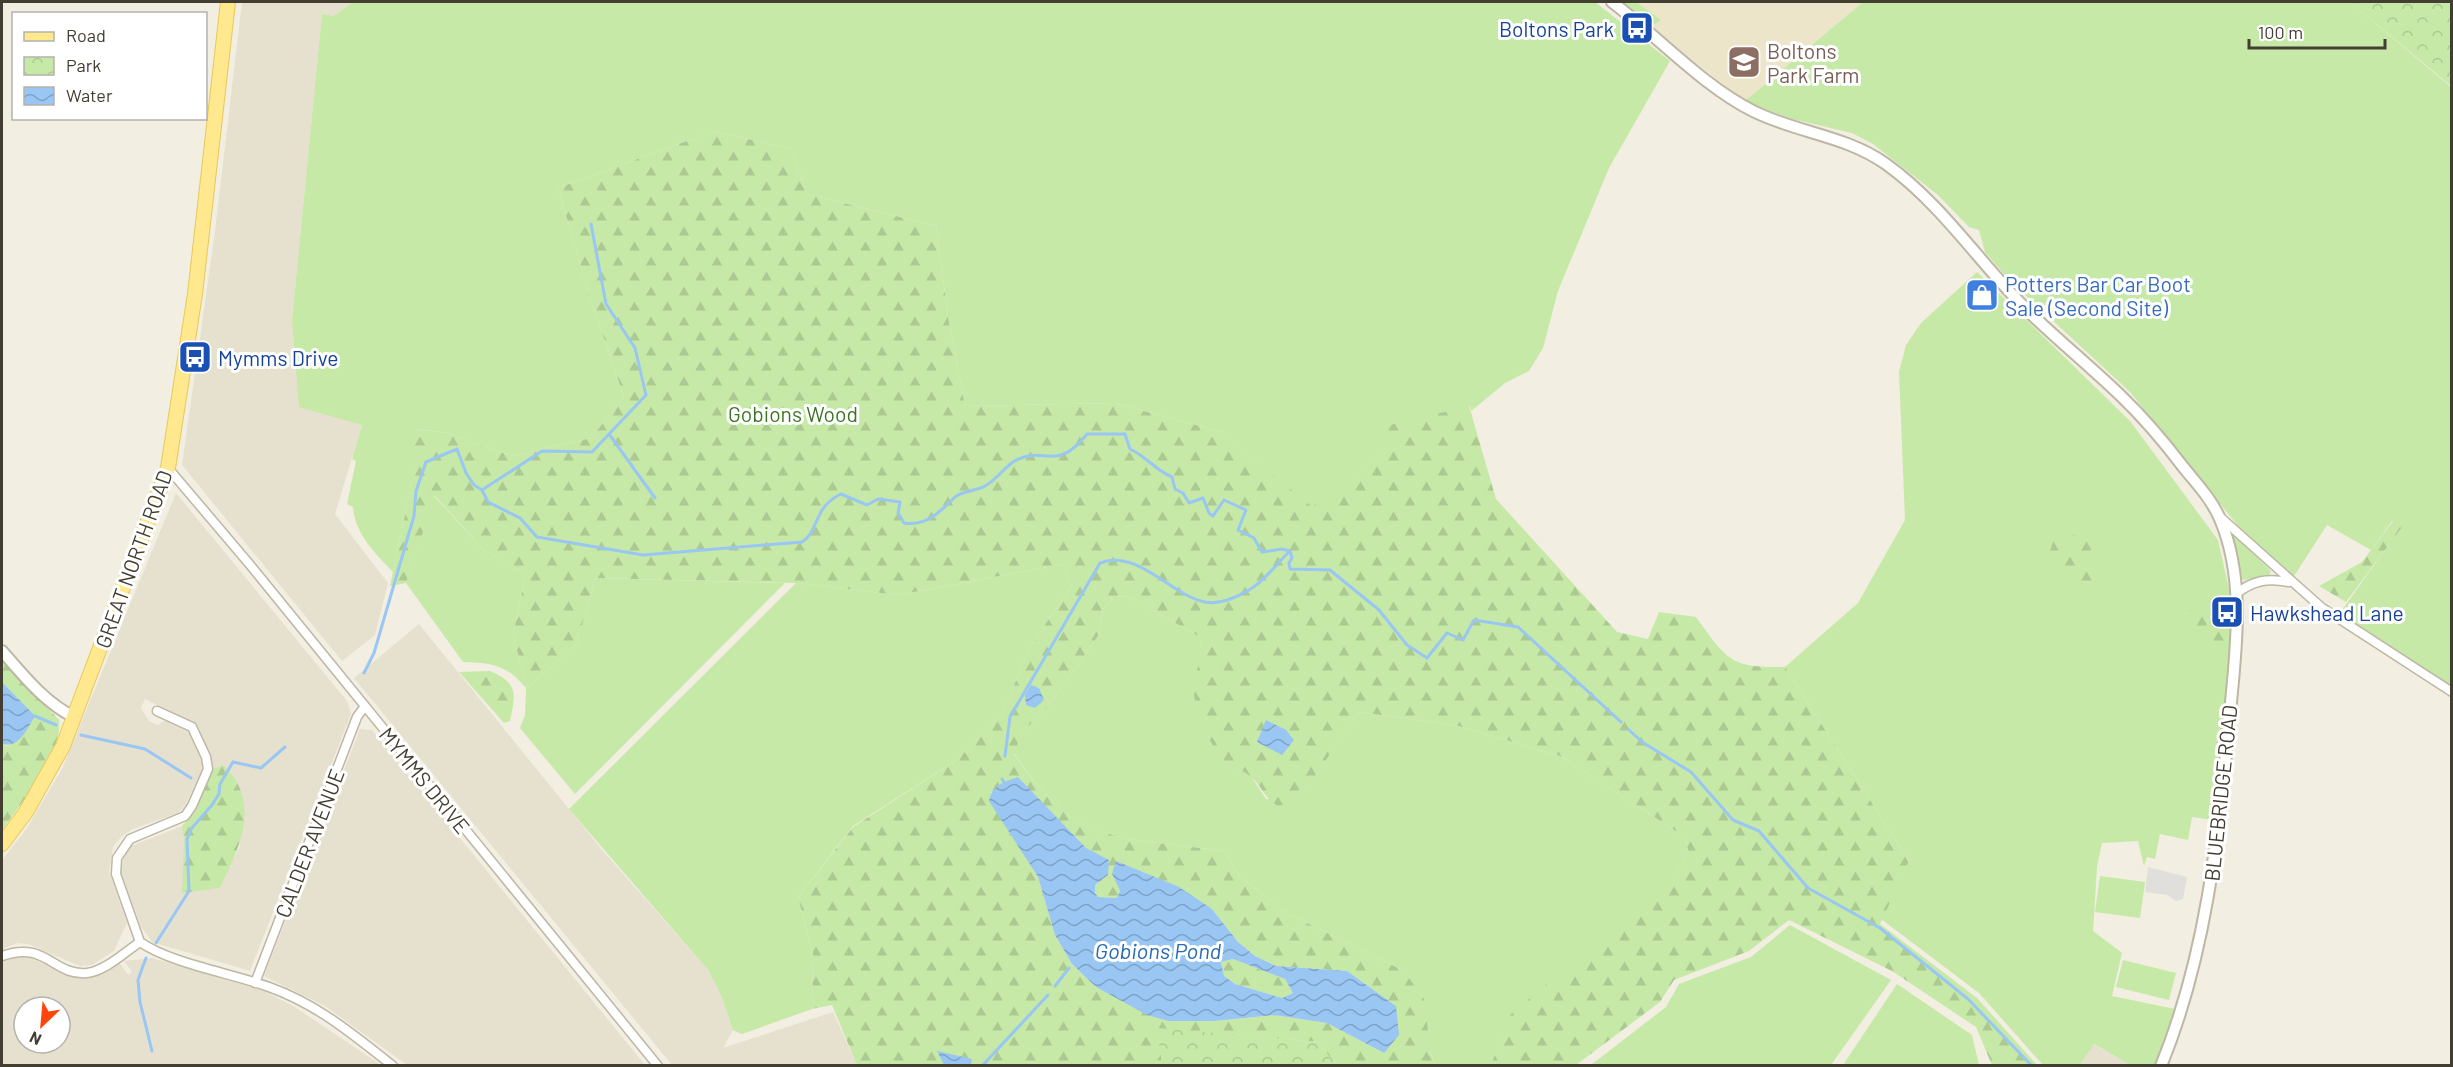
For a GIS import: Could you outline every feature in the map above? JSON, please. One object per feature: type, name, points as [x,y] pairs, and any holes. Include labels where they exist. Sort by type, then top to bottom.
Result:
[{"type":"main road","name":"GREAT NORTH ROAD","points":[[2,844],[26,812],[47,778],[74,717],[168,468],[195,294],[228,2]]},
{"type":"street","name":"BLUEBRIDGE ROAD","points":[[1612,2],[1737,102],[1777,121],[1855,145],[1906,180],[1942,214],[2027,310],[2144,420],[2196,483],[2219,516],[2232,563],[2237,633],[2211,878],[2190,984],[2161,1065]]},
{"type":"street","name":"MYMMS DRIVE","points":[[168,468],[658,1065]]},
{"type":"street","points":[[2219,516],[2290,582],[2321,607],[2451,692]]},
{"type":"street","points":[[2236,594],[2246,586],[2260,580],[2290,582]]},
{"type":"street","points":[[2,651],[50,702],[74,717]]},
{"type":"street","name":"CALDER AVENUE","points":[[255,983],[357,717],[365,706]]},
{"type":"street","points":[[157,711],[192,727],[207,757],[208,769],[192,806],[185,816],[130,839],[117,858],[116,873],[140,942],[162,953],[288,994],[328,1016],[393,1065]]},
{"type":"street","points":[[2,956],[22,950],[31,951],[71,971],[86,973],[100,969],[140,942]]},
{"type":"shaded area","points":[[242,2],[353,2],[334,16],[322,14],[292,320],[362,425],[335,514],[388,583],[375,635],[342,661],[182,465],[215,231]]},
{"type":"shaded area","name":"Boltons Park Farm","points":[[1618,2],[1863,2],[1745,101]]},
{"type":"shaded area","points":[[176,493],[347,701],[351,714],[250,971],[152,942],[141,927],[121,872],[124,854],[131,846],[182,826],[184,842],[220,888],[240,846],[223,765],[213,769],[210,754],[197,725],[145,699],[141,708],[149,721],[158,725],[166,720],[192,734],[202,763],[201,771],[186,804],[178,813],[133,829],[122,836],[113,847],[109,872],[127,923],[114,951],[92,965],[80,966],[28,944],[17,943],[2,949],[2,860],[27,828],[62,769]]},
{"type":"shaded area","points":[[419,624],[603,851],[708,970],[721,995],[733,1030],[723,1048],[833,1012],[857,1065],[672,1065],[354,678]]},
{"type":"shaded area","points":[[360,729],[372,730],[645,1065],[407,1065],[325,1006],[264,976]]},
{"type":"shaded area","points":[[2148,867],[2187,877],[2183,899],[2176,901],[2167,895],[2145,892]]},
{"type":"shaded area","points":[[17,956],[30,958],[79,979],[95,976],[119,962],[128,975],[132,972],[124,961],[152,958],[262,990],[295,1007],[381,1065],[2,1065],[2,962]]},
{"type":"shaded area","points":[[2093,1044],[2130,1065],[2080,1066]]},
{"type":"green space","points":[[353,2],[1595,2],[1670,61],[1609,168],[1558,291],[1543,348],[1529,371],[1505,383],[1471,411],[1470,406],[1388,451],[1312,508],[1222,432],[1114,403],[965,406],[949,323],[936,226],[807,194],[791,149],[714,131],[558,188],[590,297],[624,397],[591,438],[512,456],[448,433],[415,429],[410,491],[393,572],[367,542],[358,526],[353,507],[347,504],[356,461],[352,459],[362,425],[299,407],[292,320],[322,14],[334,16]]},
{"type":"green space","points":[[1619,2],[1636,2],[1661,20],[1653,25],[1648,24]]},
{"type":"green space","points":[[1863,2],[2350,2],[2451,87],[2451,685],[2340,613],[2401,527],[2392,521],[2371,550],[2327,525],[2294,576],[2247,537],[2130,392],[2010,281],[1985,252],[1979,230],[1969,227],[1938,195],[1873,144],[1852,133],[1792,119],[1745,101]]},
{"type":"green space","points":[[2350,2],[2451,2],[2451,86]]},
{"type":"green space","name":"Gobions Wood","points":[[714,131],[791,149],[807,194],[936,226],[949,323],[965,406],[1114,403],[1222,432],[1312,507],[1388,451],[1386,426],[1469,406],[1496,499],[1617,632],[1648,639],[1659,612],[1696,617],[1715,643],[1732,658],[1752,666],[1785,667],[1909,861],[1880,924],[1977,998],[2037,1065],[1992,1065],[1976,1027],[1892,971],[1789,920],[1749,951],[1674,980],[1660,1002],[1576,1065],[1491,1065],[1510,1015],[1677,874],[1688,850],[1685,837],[1560,756],[1455,725],[1359,712],[1297,802],[1278,806],[1269,799],[1250,776],[1220,756],[1204,728],[1194,696],[1201,651],[1200,637],[1127,596],[1114,597],[1103,609],[1098,636],[1041,716],[1023,730],[1014,754],[1042,790],[1076,821],[1108,834],[1127,838],[1225,851],[1240,877],[1287,913],[1404,971],[1424,999],[1431,1054],[1435,1065],[1336,1065],[1318,1042],[1158,1029],[1162,1065],[857,1065],[832,1005],[812,1009],[813,954],[798,897],[853,827],[958,759],[1003,713],[1029,648],[1071,587],[1064,564],[898,595],[796,583],[596,578],[576,645],[527,688],[513,635],[526,574],[485,551],[435,496],[406,583],[390,586],[410,491],[414,429],[448,433],[512,456],[591,438],[624,397],[590,297],[558,188]],"holes":[[[1018,777],[1108,875],[1095,885],[1095,893],[1098,897],[1117,898],[1120,891],[1112,874],[1212,909],[1238,942],[1255,956],[1276,966],[1347,971],[1396,1006],[1384,1053],[1327,1023],[1274,1015],[1215,1021],[1168,1021],[1148,1015],[1096,987],[1072,964],[1055,935],[1038,877],[990,801],[991,793]]]},
{"type":"green space","points":[[1977,272],[2130,421],[2218,540],[2229,589],[2230,637],[2225,737],[2214,820],[2192,817],[2188,840],[2160,834],[2155,859],[2147,857],[2144,866],[2138,841],[2102,843],[2097,867],[2093,931],[2122,953],[2112,996],[2175,1009],[2156,1065],[2130,1065],[2094,1044],[2080,1065],[2043,1065],[1979,993],[1881,919],[1909,861],[1785,667],[1858,603],[1905,520],[1899,372],[1906,345],[1921,323]]},
{"type":"green space","points":[[434,496],[485,551],[526,574],[513,635],[527,688],[576,645],[596,578],[785,583],[575,794],[520,728],[525,715],[526,688],[512,674],[499,667],[463,662],[406,583]]},
{"type":"green space","points":[[2393,521],[2402,527],[2346,602],[2319,586],[2362,562]]},
{"type":"green space","points":[[2234,534],[2271,571],[2269,576],[2245,580],[2239,578],[2231,536]]},
{"type":"green space","points":[[2076,535],[2100,547],[2097,575],[2088,585],[2047,564],[2053,540]]},
{"type":"green space","points":[[1064,564],[1071,587],[1029,648],[1003,713],[958,759],[853,826],[798,897],[813,954],[812,1009],[742,1034],[733,1030],[721,995],[708,970],[569,809],[796,583],[898,595]]},
{"type":"green space","points":[[1127,596],[1200,637],[1202,655],[1194,689],[1226,762],[1251,776],[1266,799],[1297,801],[1359,712],[1455,725],[1560,756],[1685,837],[1688,850],[1677,874],[1503,1034],[1491,1065],[1435,1065],[1404,971],[1287,913],[1240,877],[1225,851],[1107,834],[1076,821],[1042,790],[1014,753],[1023,730],[1041,716],[1098,636],[1103,609],[1114,597]]},
{"type":"green space","points":[[2191,607],[2229,607],[2228,652],[2182,628]]},
{"type":"green space","points":[[2,659],[59,720],[58,733],[48,762],[2,830],[2,744],[8,746],[34,716],[2,682]]},
{"type":"green space","points":[[490,671],[506,680],[513,690],[510,721],[504,723],[459,672]]},
{"type":"green space","points":[[223,765],[235,779],[242,794],[244,825],[240,841],[220,888],[182,893],[184,842],[182,826],[196,810],[213,769]]},
{"type":"green space","points":[[2100,876],[2145,882],[2140,918],[2095,912]]},
{"type":"green space","points":[[1790,925],[1891,980],[1831,1065],[1591,1065],[1666,1007],[1679,984],[1751,957]]},
{"type":"green space","points":[[1233,959],[1285,979],[1293,993],[1282,998],[1235,984],[1224,976],[1221,962]]},
{"type":"green space","points":[[2123,960],[2176,973],[2169,1000],[2116,987]]},
{"type":"green space","points":[[1897,984],[1972,1035],[1979,1065],[1843,1065]]},
{"type":"green space","points":[[1157,1028],[1318,1042],[1336,1065],[1162,1065]]},
{"type":"water","points":[[2,682],[35,716],[22,737],[8,745],[2,744]]},
{"type":"water","points":[[1031,685],[1039,688],[1044,700],[1035,708],[1026,705],[1025,695]]},
{"type":"water","points":[[1266,720],[1286,730],[1294,740],[1282,755],[1257,742]]},
{"type":"water","name":"Gobions Pond","points":[[1018,777],[1086,848],[1109,860],[1108,875],[1095,885],[1095,893],[1098,897],[1117,898],[1120,891],[1112,874],[1116,861],[1179,887],[1212,909],[1238,942],[1255,956],[1276,966],[1347,971],[1396,1006],[1399,1035],[1384,1053],[1327,1023],[1274,1015],[1215,1021],[1168,1021],[1147,1015],[1096,987],[1072,964],[1055,935],[1038,877],[989,801],[996,788]],"holes":[[[1233,959],[1285,979],[1293,993],[1282,998],[1235,984],[1224,976],[1221,962]]]},
{"type":"water","points":[[937,1051],[972,1059],[971,1065],[944,1065]]},
{"type":"waterway","points":[[482,490],[542,451],[592,452],[646,395],[635,348],[606,304],[591,224]]},
{"type":"waterway","points":[[609,434],[655,498]]},
{"type":"waterway","points":[[364,673],[374,653],[414,516],[416,491],[426,462],[457,449],[466,473],[474,485],[482,490],[488,502],[520,518],[537,537],[643,555],[802,542],[811,532],[825,506],[841,494],[867,505],[878,499],[900,502],[898,513],[904,523],[919,523],[939,512],[958,495],[989,484],[1013,462],[1023,457],[1057,456],[1066,453],[1087,434],[1125,434],[1130,449],[1172,477],[1175,489],[1183,493],[1189,503],[1203,498],[1209,513],[1213,516],[1224,500],[1246,510],[1238,530],[1254,538],[1262,552],[1282,549],[1290,551],[1292,558],[1289,563],[1290,569],[1330,570],[1379,610],[1407,645],[1427,658],[1447,633],[1463,640],[1474,620],[1518,627],[1621,722]]},
{"type":"waterway","points":[[1005,756],[1010,717],[1100,563],[1114,560],[1127,562],[1141,567],[1193,598],[1205,602],[1216,602],[1233,598],[1255,587],[1290,551]]},
{"type":"waterway","points":[[35,716],[56,725]]},
{"type":"waterway","points":[[1628,729],[1642,742],[1691,772],[1733,820],[1759,831],[1808,888],[1880,928],[1968,999],[2032,1066]]},
{"type":"waterway","points":[[81,735],[145,749],[191,778]]},
{"type":"waterway","points":[[156,943],[189,891],[187,839],[191,829],[219,794],[220,784],[233,762],[261,768],[285,747]]},
{"type":"waterway","points":[[146,958],[138,980],[140,1002],[152,1051]]},
{"type":"waterway","points":[[1055,986],[1069,968]]},
{"type":"waterway","points":[[982,1066],[1048,995]]},
{"type":"place","name":"Boltons Park","points":[[1637,28]]},
{"type":"place","name":"Boltons Park Farm","points":[[1744,62]]},
{"type":"place","name":"Potters Bar Car Boot Sale (Second Site)","points":[[1982,295]]},
{"type":"place","name":"Mymms Drive","points":[[195,357]]},
{"type":"place","name":"Hawkshead Lane","points":[[2227,612]]}]
